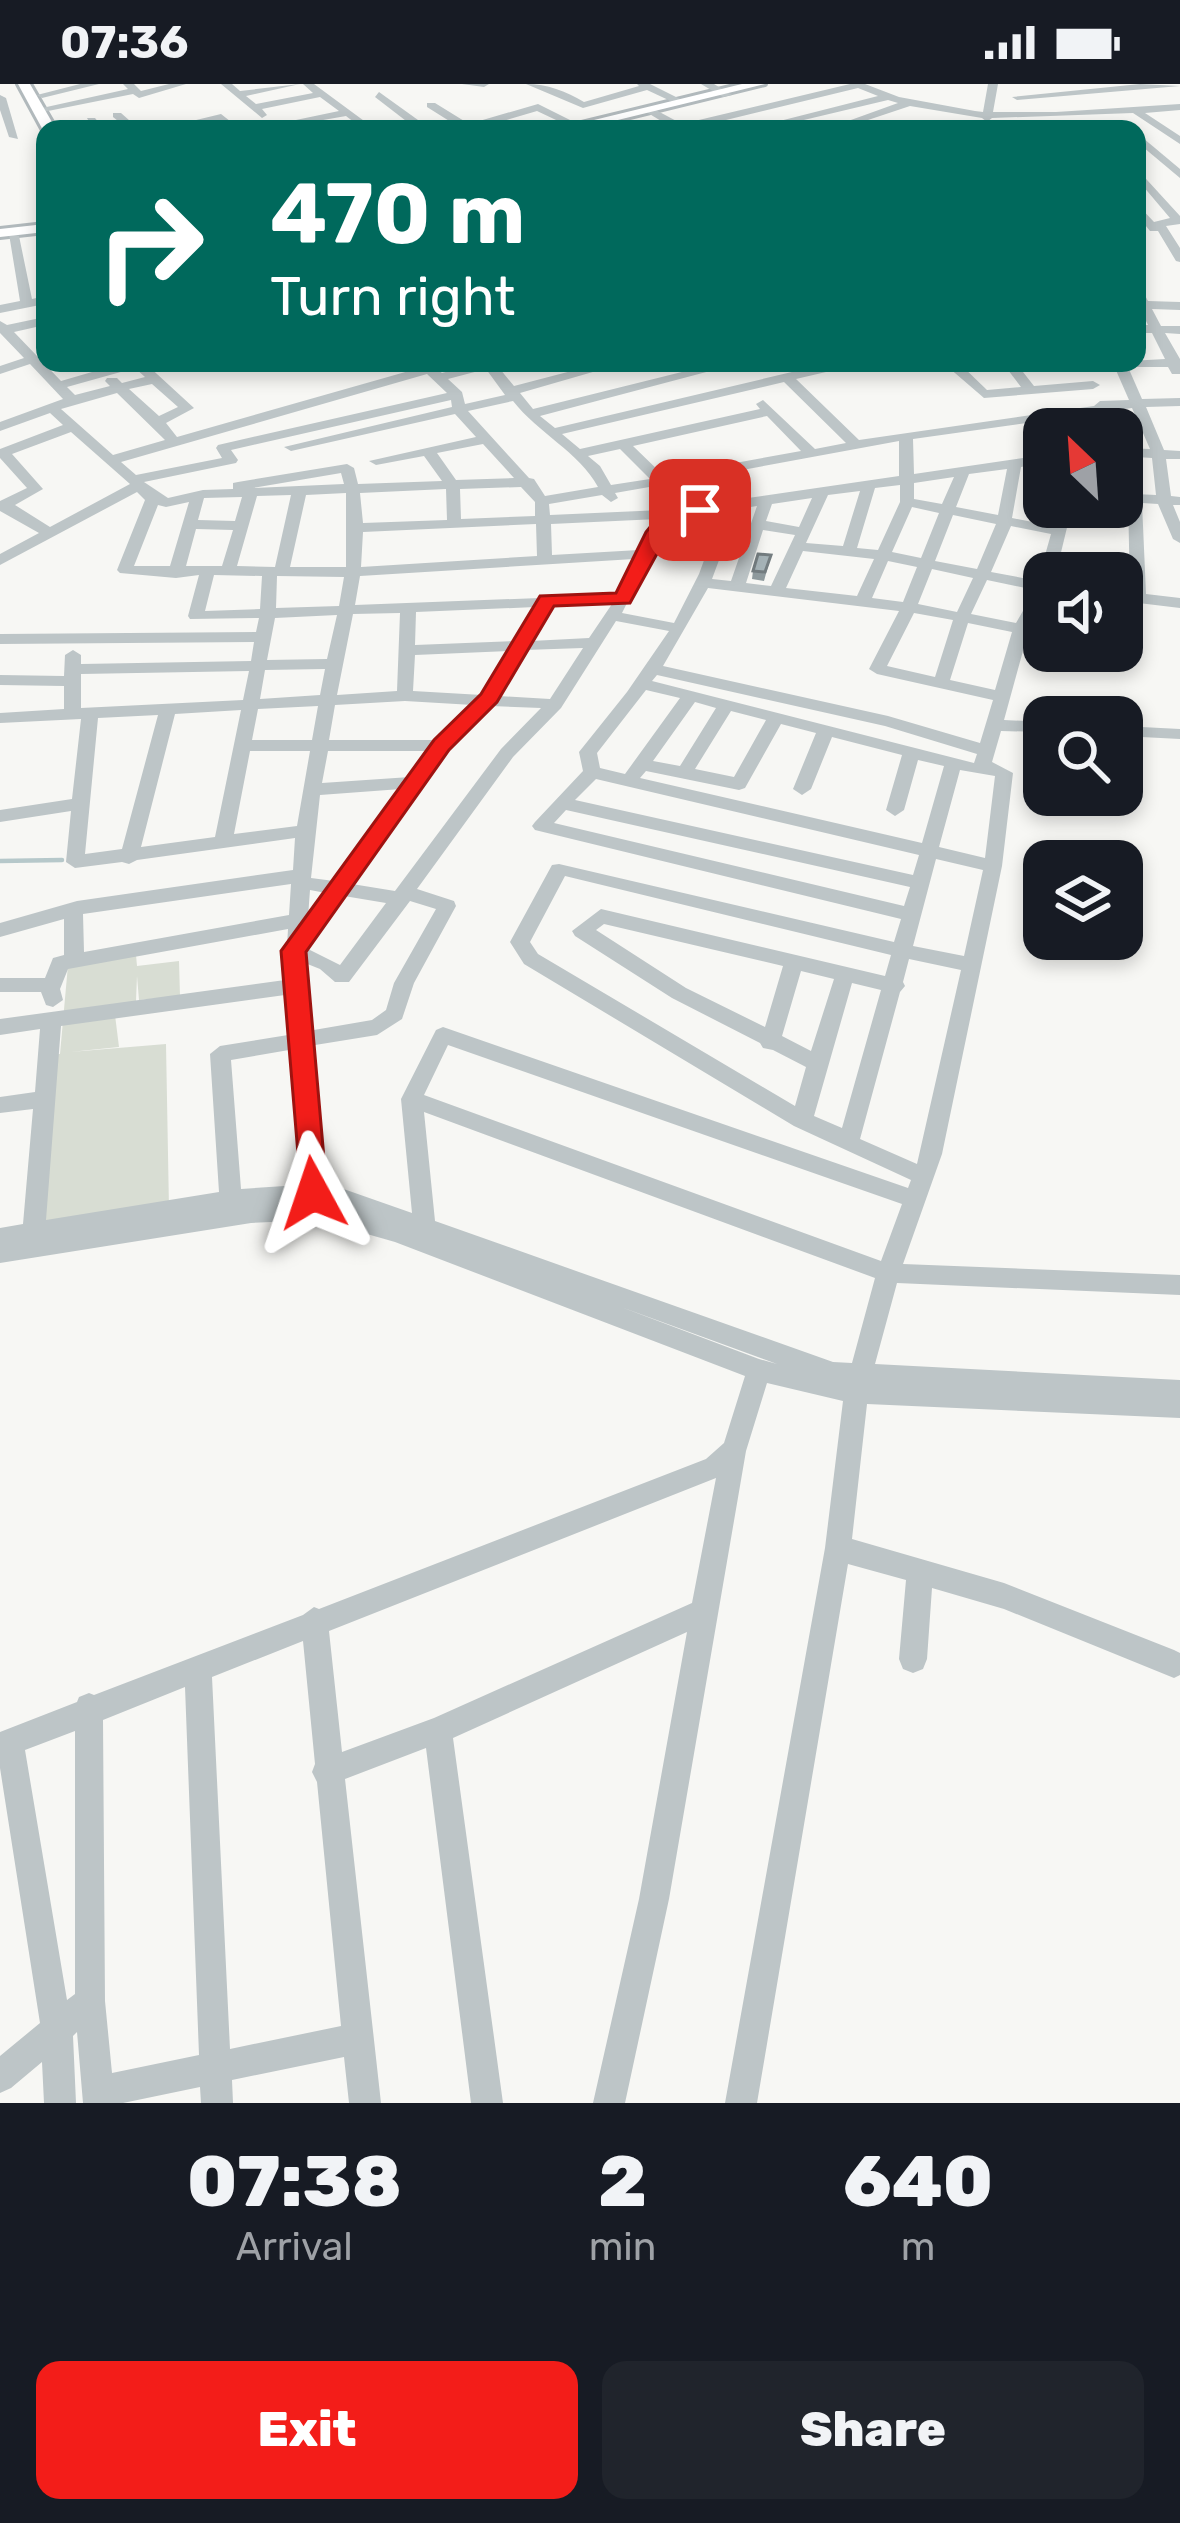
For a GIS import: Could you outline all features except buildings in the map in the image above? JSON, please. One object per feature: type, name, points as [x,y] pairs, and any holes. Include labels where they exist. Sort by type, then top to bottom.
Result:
[{"type":"main road","points":[[623,120],[759,84]]},
{"type":"main road","points":[[610,120],[776,84]]},
{"type":"main road","points":[[4,236],[36,232]]},
{"type":"street","points":[[36,106],[74,86],[94,84]]},
{"type":"street","points":[[36,106],[132,87],[139,95],[182,84]]},
{"type":"street","points":[[226,84],[267,120]]},
{"type":"street","points":[[241,94],[295,84]]},
{"type":"street","points":[[253,108],[332,84]]},
{"type":"street","points":[[467,84],[484,84]]},
{"type":"street","points":[[531,84],[583,105],[645,85],[681,102]]},
{"type":"street","points":[[560,120],[525,102],[587,84]]},
{"type":"street","points":[[706,84],[761,108]]},
{"type":"street","points":[[988,119],[993,84],[1016,89],[1177,84]]},
{"type":"street","points":[[712,120],[857,85],[887,98],[997,120]]},
{"type":"street","points":[[314,89],[357,120]]},
{"type":"street","points":[[1016,89],[1023,120]]},
{"type":"street","points":[[379,95],[411,120]]},
{"type":"street","points":[[1,98],[36,106],[119,111],[126,120]]},
{"type":"street","points":[[1,98],[14,137]]},
{"type":"street","points":[[791,120],[887,98]]},
{"type":"street","points":[[866,120],[911,102]]},
{"type":"street","points":[[431,105],[456,120]]},
{"type":"street","points":[[495,120],[538,107]]},
{"type":"street","points":[[1038,120],[1180,107]]},
{"type":"street","points":[[1159,109],[1180,118]]},
{"type":"street","points":[[650,111],[666,120]]},
{"type":"street","points":[[1136,111],[1180,141]]},
{"type":"street","points":[[1111,112],[1119,120]]},
{"type":"street","points":[[314,120],[347,113]]},
{"type":"street","points":[[1087,114],[1092,120]]},
{"type":"street","points":[[1056,116],[1060,120]]},
{"type":"street","points":[[965,120],[968,117]]},
{"type":"street","points":[[1146,144],[1180,175]]},
{"type":"street","points":[[1146,183],[1178,221],[1159,223],[1180,258]]},
{"type":"street","points":[[4,236],[27,303]]},
{"type":"street","points":[[0,308],[36,302]]},
{"type":"street","points":[[1146,305],[1180,306]]},
{"type":"street","points":[[36,323],[3,332],[36,366]]},
{"type":"street","points":[[1146,330],[1180,330]]},
{"type":"street","points":[[1146,331],[1177,368]]},
{"type":"street","points":[[0,370],[30,360]]},
{"type":"street","points":[[1146,366],[1177,368]]},
{"type":"street","points":[[42,372],[72,400]]},
{"type":"street","points":[[96,372],[158,422],[174,442]]},
{"type":"street","points":[[57,386],[106,372]]},
{"type":"street","points":[[147,372],[187,408],[158,422]]},
{"type":"street","points":[[111,460],[445,372]]},
{"type":"street","points":[[496,372],[530,414],[578,454],[608,491],[618,516]]},
{"type":"street","points":[[509,388],[515,372]]},
{"type":"street","points":[[2,557],[142,487],[231,460],[224,448],[458,403],[587,372]]},
{"type":"street","points":[[530,414],[690,372]]},
{"type":"street","points":[[729,372],[811,453]]},
{"type":"street","points":[[554,432],[807,372]]},
{"type":"street","points":[[960,372],[984,394],[1093,385]]},
{"type":"street","points":[[1017,372],[1030,389]]},
{"type":"street","points":[[1087,372],[1101,407]]},
{"type":"street","points":[[1124,372],[1159,454],[1180,539]]},
{"type":"street","points":[[584,373],[607,394]]},
{"type":"street","points":[[434,374],[542,500],[545,559]]},
{"type":"street","points":[[786,376],[856,445]]},
{"type":"street","points":[[0,427],[72,400],[155,379]]},
{"type":"street","points":[[542,500],[906,436],[1101,407],[1180,402]]},
{"type":"street","points":[[52,407],[166,503],[342,466],[355,492],[356,528],[346,612],[325,700],[299,879],[294,951],[313,1193]]},
{"type":"street","points":[[578,454],[769,412]]},
{"type":"street","points":[[2,506],[36,489],[1,454],[73,426]]},
{"type":"street","points":[[863,601],[907,502],[906,436]]},
{"type":"street","points":[[376,461],[487,439]]},
{"type":"street","points":[[294,951],[328,964],[342,976],[507,753],[555,704],[613,616],[643,554],[670,514],[661,481],[622,443]]},
{"type":"street","points":[[428,452],[453,487],[454,523]]},
{"type":"street","points":[[1143,453],[1180,454]]},
{"type":"street","points":[[356,528],[670,514],[1023,463]]},
{"type":"street","points":[[941,684],[962,617],[987,574],[1016,464]]},
{"type":"street","points":[[963,471],[909,607],[877,669],[1002,697]]},
{"type":"street","points":[[592,772],[588,752],[649,676],[705,583],[730,507],[718,486],[694,474]]},
{"type":"street","points":[[200,494],[355,492],[529,482]]},
{"type":"street","points":[[849,550],[869,486]]},
{"type":"street","points":[[142,487],[124,570],[351,572],[643,554]]},
{"type":"street","points":[[777,591],[822,492]]},
{"type":"street","points":[[224,843],[276,572],[299,493]]},
{"type":"street","points":[[176,573],[200,494]]},
{"type":"street","points":[[228,573],[250,494]]},
{"type":"street","points":[[1132,552],[1135,498],[1172,500]]},
{"type":"street","points":[[737,586],[766,500]]},
{"type":"street","points":[[907,502],[1058,532]]},
{"type":"street","points":[[2,506],[50,534]]},
{"type":"street","points":[[491,521],[495,561]]},
{"type":"street","points":[[191,524],[242,526]]},
{"type":"street","points":[[757,524],[798,539],[1023,582]]},
{"type":"street","points":[[1053,552],[1059,528]]},
{"type":"street","points":[[206,573],[196,616],[623,599]]},
{"type":"street","points":[[705,583],[909,607],[1021,629]]},
{"type":"street","points":[[1143,599],[1180,603]]},
{"type":"street","points":[[294,951],[442,745],[489,698],[547,600]]},
{"type":"street","points":[[405,696],[408,609]]},
{"type":"street","points":[[613,616],[676,628]]},
{"type":"street","points":[[649,676],[690,697],[981,770],[1023,625]]},
{"type":"street","points":[[0,639],[263,637]]},
{"type":"street","points":[[72,638],[81,714],[75,862],[305,831]]},
{"type":"street","points":[[409,650],[595,643]]},
{"type":"street","points":[[0,680],[258,664],[334,664]]},
{"type":"street","points":[[649,676],[888,721],[985,758],[1004,773],[993,866],[972,964],[918,1188],[888,1273],[858,1385],[838,1548],[741,2103]]},
{"type":"street","points":[[0,718],[405,696],[555,704]]},
{"type":"street","points":[[629,781],[690,697]]},
{"type":"street","points":[[684,773],[725,706]]},
{"type":"street","points":[[129,858],[168,709]]},
{"type":"street","points":[[641,764],[739,784],[775,720]]},
{"type":"street","points":[[994,725],[1023,726]]},
{"type":"street","points":[[1143,732],[1180,734]]},
{"type":"street","points":[[802,788],[825,733]]},
{"type":"street","points":[[242,746],[442,745]]},
{"type":"street","points":[[896,810],[911,755]]},
{"type":"street","points":[[832,1136],[850,1137],[895,986],[909,914],[933,851],[953,765]]},
{"type":"street","points":[[592,772],[993,866]]},
{"type":"street","points":[[592,772],[541,826],[909,914]]},
{"type":"street","points":[[312,790],[415,782]]},
{"type":"street","points":[[561,803],[920,884]]},
{"type":"street","points":[[0,816],[80,804]]},
{"type":"street","points":[[918,1188],[531,959],[520,942],[525,924],[559,870],[567,870],[972,964]]},
{"type":"street","points":[[0,930],[73,909],[299,879],[447,906],[404,982],[395,1014],[377,1028],[220,1054],[231,1200]]},
{"type":"street","points":[[73,909],[74,958]]},
{"type":"street","points":[[817,1063],[770,1043],[582,932],[601,916],[895,986]]},
{"type":"street","points":[[34,1231],[53,1020],[51,987],[60,962],[114,957],[296,921]]},
{"type":"street","points":[[770,1043],[794,963]]},
{"type":"street","points":[[802,1120],[845,975]]},
{"type":"street","points":[[0,985],[51,987]]},
{"type":"street","points":[[0,1027],[294,986]]},
{"type":"street","points":[[424,1223],[412,1099],[443,1035],[918,1188]]},
{"type":"street","points":[[0,1105],[45,1099]]},
{"type":"street","points":[[412,1099],[888,1273],[1180,1285]]},
{"type":"street","points":[[0,1237],[231,1200],[313,1193],[347,1198],[424,1223],[858,1385],[1180,1390]]},
{"type":"street","points":[[0,1253],[250,1214],[318,1211],[398,1233],[759,1370],[858,1385],[1180,1407]]},
{"type":"street","points":[[609,2103],[655,1899],[734,1450],[759,1370]]},
{"type":"street","points":[[60,2103],[57,2031],[5,1744],[89,1707],[716,1467],[734,1450]]},
{"type":"street","points":[[838,1548],[1046,1610],[1174,1664]]},
{"type":"street","points":[[913,1659],[920,1574]]},
{"type":"street","points":[[326,1772],[438,1730],[704,1611]]},
{"type":"street","points":[[314,1620],[326,1772],[364,2103]]},
{"type":"street","points":[[198,1667],[217,2103]]},
{"type":"street","points":[[89,1707],[89,2002],[99,2098],[215,2066],[356,2039]]},
{"type":"street","points":[[438,1730],[487,2103]]},
{"type":"street","points":[[2,2070],[89,2002]]},
{"type":"shaded area","points":[[136,955],[137,966],[179,961],[180,996],[139,1000],[137,976],[136,1001],[114,1007],[119,1047],[70,1052],[166,1044],[169,1209],[34,1231],[48,1055],[60,1054],[68,965]]},
{"type":"waterway","points":[[0,861],[62,860]]},
{"type":"route","points":[[313,1193],[294,951],[442,745],[489,698],[547,600],[623,599],[655,532],[670,514],[700,510]]}]
